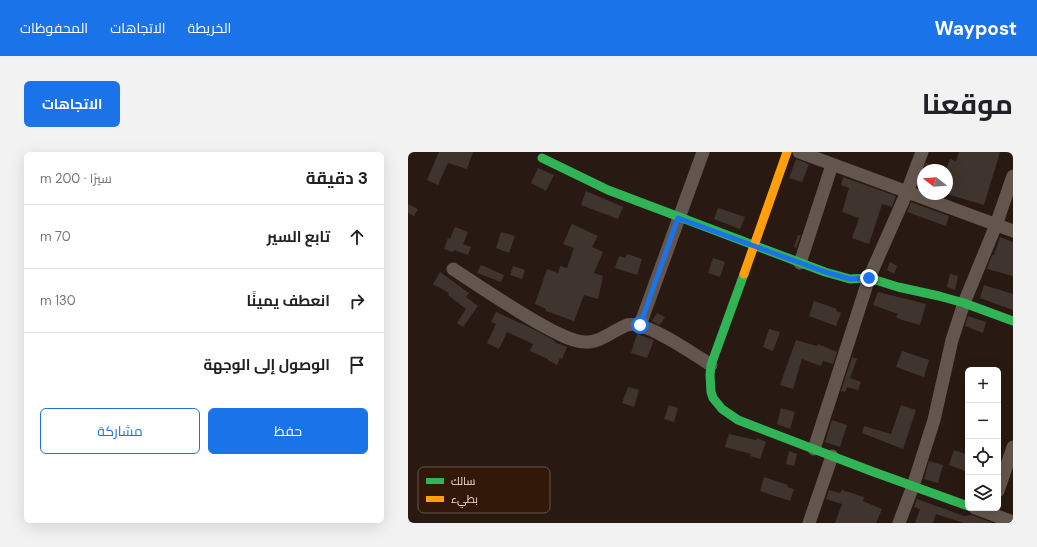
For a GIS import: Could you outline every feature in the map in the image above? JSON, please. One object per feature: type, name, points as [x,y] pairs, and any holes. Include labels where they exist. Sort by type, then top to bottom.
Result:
[{"type":"street","points":[[640,325],[703,152]]},
{"type":"street","points":[[787,152],[711,365],[709,391],[715,402],[724,412],[738,420],[965,505]]},
{"type":"street","points":[[799,152],[1013,232]]},
{"type":"street","points":[[814,449],[869,278],[908,192],[922,152]]},
{"type":"street","points":[[542,158],[597,186],[800,263],[850,279],[869,278],[964,303],[1013,321]]},
{"type":"street","points":[[800,263],[832,165]]},
{"type":"street","points":[[899,523],[913,486],[934,420],[952,340],[964,303],[996,225],[1013,176]]},
{"type":"street","points":[[453,269],[533,321],[565,337],[586,342],[598,340],[628,324],[640,325],[659,333],[711,365]]},
{"type":"street","points":[[1001,482],[1013,447]]},
{"type":"street","points":[[809,523],[832,456]]},
{"type":"street","points":[[990,515],[1013,522]]},
{"type":"building","points":[[439,152],[473,152],[467,169],[448,163],[438,185],[427,180]]},
{"type":"building","points":[[959,152],[1000,152],[984,205],[953,196],[953,164],[948,164],[950,159],[956,161]]},
{"type":"building","points":[[796,159],[809,164],[802,182],[789,178]]},
{"type":"building","points":[[538,168],[554,175],[546,191],[531,183]]},
{"type":"building","points":[[843,177],[896,196],[892,207],[882,204],[869,244],[852,238],[859,218],[842,212],[849,188],[841,185]]},
{"type":"building","points":[[586,191],[623,207],[618,219],[581,205]]},
{"type":"building","points":[[911,202],[949,216],[946,226],[907,212]]},
{"type":"building","points":[[408,204],[418,209],[414,216],[408,213]]},
{"type":"building","points":[[718,208],[745,217],[740,229],[714,219]]},
{"type":"building","points":[[572,224],[598,236],[592,247],[603,252],[594,273],[603,276],[598,299],[584,295],[574,321],[546,311],[546,309],[535,304],[547,269],[558,273],[560,266],[567,268],[574,248],[563,244]]},
{"type":"building","points":[[455,227],[468,232],[463,244],[471,247],[468,255],[454,250],[453,252],[444,249],[448,238],[450,239]]},
{"type":"building","points":[[501,232],[515,236],[509,253],[496,248]]},
{"type":"building","points":[[798,235],[801,235],[796,248],[794,247]]},
{"type":"building","points":[[1000,237],[1013,242],[1013,276],[987,269],[992,255],[994,255]]},
{"type":"building","points":[[627,254],[642,259],[637,275],[615,268],[619,256],[625,258]]},
{"type":"building","points":[[713,258],[725,262],[720,277],[708,273]]},
{"type":"building","points":[[890,262],[897,266],[894,274],[887,270]]},
{"type":"building","points":[[481,265],[504,275],[501,282],[477,273]]},
{"type":"building","points":[[513,266],[525,270],[522,279],[510,275]]},
{"type":"building","points":[[440,272],[469,293],[466,297],[478,306],[463,327],[457,323],[466,309],[448,295],[449,293],[433,284]]},
{"type":"building","points":[[950,274],[958,276],[955,290],[947,287]]},
{"type":"building","points":[[984,285],[1013,294],[1013,310],[980,298]]},
{"type":"building","points":[[878,292],[926,304],[920,325],[899,319],[896,317],[898,314],[873,305]]},
{"type":"building","points":[[814,301],[837,309],[836,311],[841,313],[836,326],[809,316]]},
{"type":"building","points":[[496,312],[533,329],[555,341],[554,342],[567,347],[562,359],[560,358],[557,365],[530,351],[533,344],[507,332],[499,349],[487,343],[496,324],[491,322]]},
{"type":"building","points":[[657,313],[665,317],[660,325],[652,321]]},
{"type":"building","points":[[968,316],[986,322],[983,333],[965,326]]},
{"type":"building","points":[[769,329],[780,332],[773,351],[763,347]]},
{"type":"building","points":[[637,334],[654,340],[647,358],[631,353]]},
{"type":"building","points":[[796,340],[817,346],[818,344],[837,352],[833,364],[823,361],[821,366],[802,359],[793,389],[780,385]]},
{"type":"building","points":[[902,351],[929,360],[924,377],[896,367]]},
{"type":"building","points":[[852,357],[857,359],[850,378],[861,382],[858,390],[847,387],[845,392],[841,391]]},
{"type":"building","points":[[628,387],[639,390],[634,407],[622,403]]},
{"type":"building","points":[[669,405],[678,408],[674,422],[664,419]]},
{"type":"building","points":[[901,405],[916,410],[903,449],[862,433],[864,426],[891,434]]},
{"type":"building","points":[[781,408],[795,412],[790,429],[777,424]]},
{"type":"building","points":[[832,420],[847,425],[840,447],[825,442]]},
{"type":"building","points":[[729,434],[756,440],[757,438],[766,442],[760,459],[750,456],[751,454],[725,447]]},
{"type":"building","points":[[954,450],[965,454],[965,471],[949,465]]},
{"type":"building","points":[[789,451],[797,454],[794,466],[786,464]]},
{"type":"building","points":[[929,461],[943,465],[938,483],[924,479]]},
{"type":"building","points":[[764,477],[788,485],[787,487],[794,489],[790,501],[760,491]]},
{"type":"building","points":[[829,490],[840,493],[842,490],[864,497],[863,501],[882,509],[876,523],[835,523],[842,504],[826,499]]},
{"type":"building","points":[[917,499],[964,516],[972,515],[993,523],[964,523],[936,514],[933,523],[915,523],[920,509],[914,507]]},
{"type":"traffic: fast","points":[[542,158],[608,190],[825,272],[850,279],[869,278],[898,287],[939,296],[964,303],[1013,321]]},
{"type":"traffic: fast","points":[[744,274],[711,365],[711,392],[713,398],[722,409],[738,420],[965,505]]},
{"type":"traffic: slow","points":[[744,274],[787,152]]},
{"type":"route","points":[[640,325],[678,218],[825,272],[850,279],[869,278]]}]
